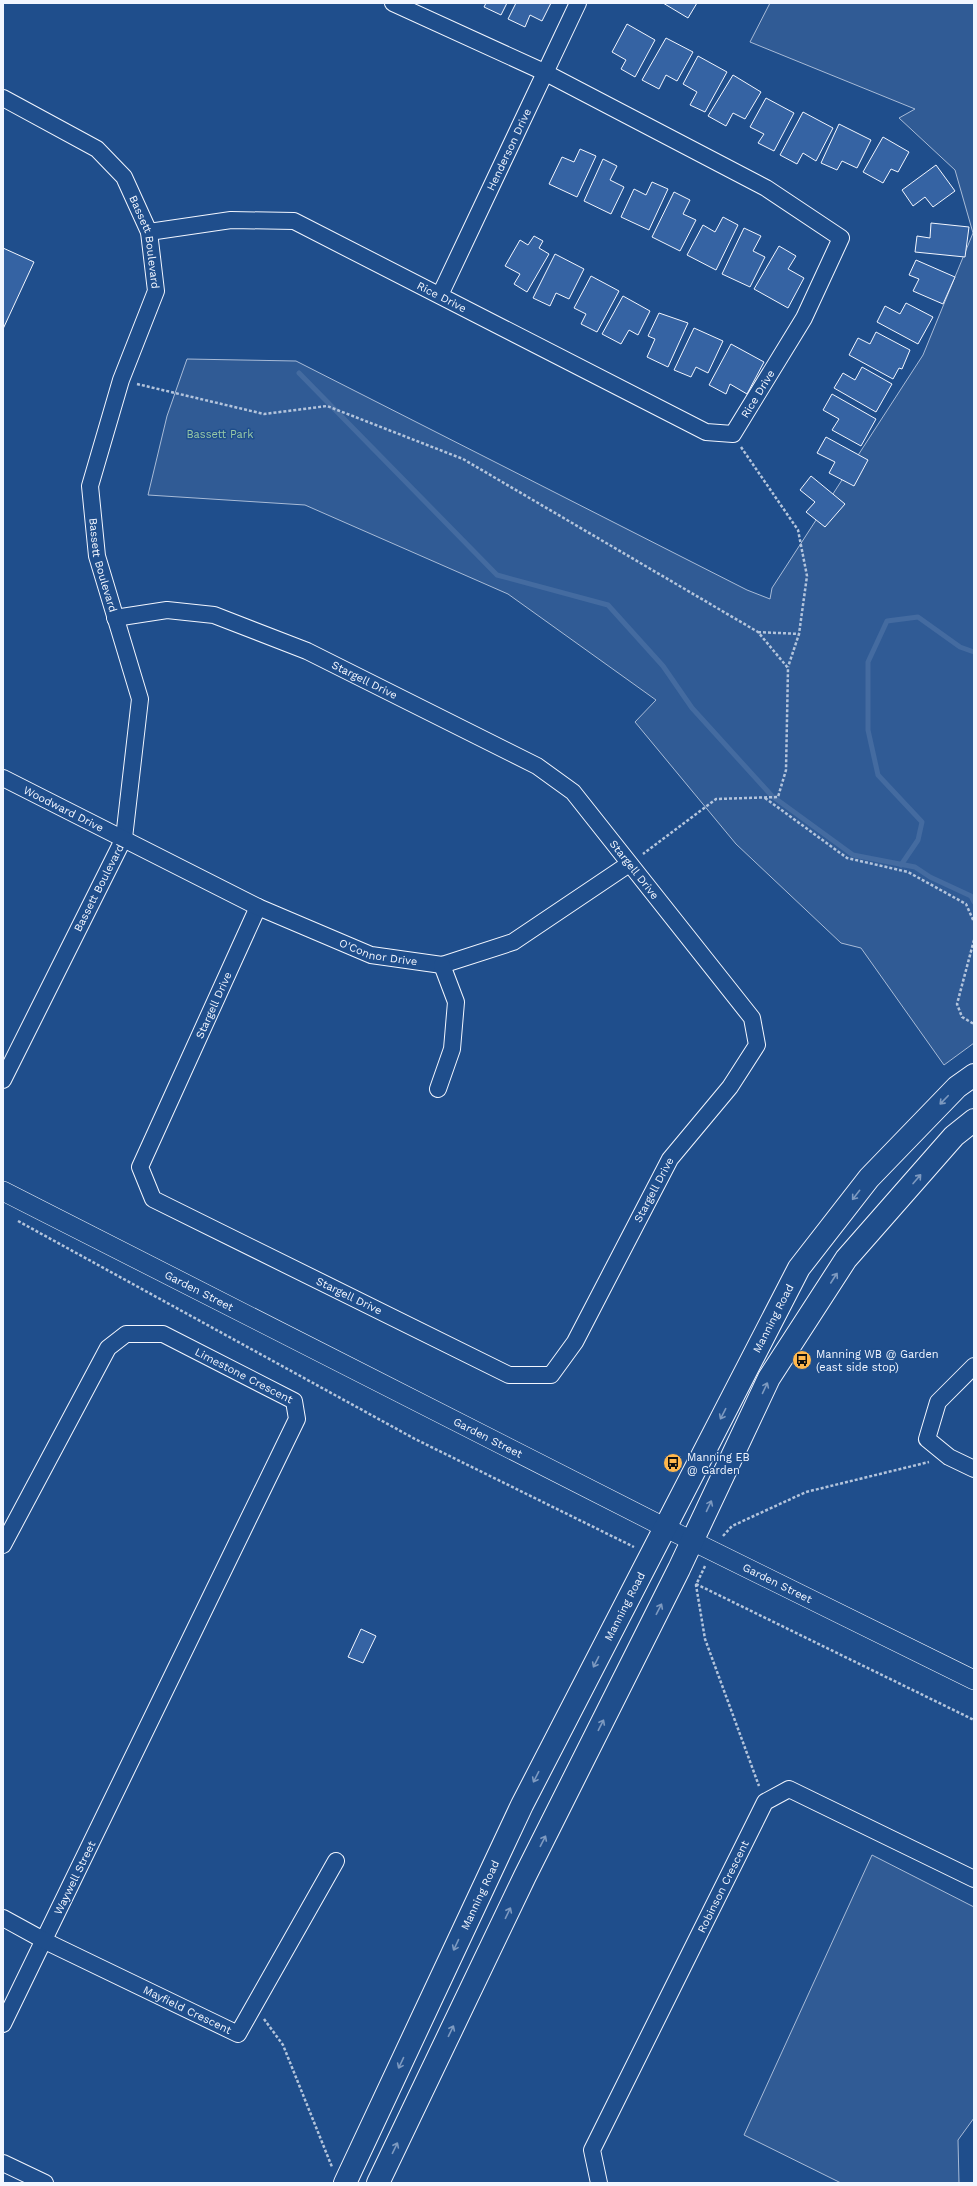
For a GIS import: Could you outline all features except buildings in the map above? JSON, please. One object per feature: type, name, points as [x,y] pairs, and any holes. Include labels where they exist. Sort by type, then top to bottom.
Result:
[{"type":"main road","name":"Manning Road","points":[[345,2183],[522,1805],[664,1527],[799,1268],[869,1178],[957,1088],[974,1075]]},
{"type":"main road","points":[[378,2183],[526,1876],[679,1569],[770,1378],[846,1259],[954,1136],[974,1120]]},
{"type":"street","name":"Rice Drive","points":[[149,232],[231,220],[294,221],[706,432],[733,434],[804,318],[841,238],[766,188],[544,72],[393,3]]},
{"type":"street","name":"Henderson Drive","points":[[440,295],[544,72],[578,3]]},
{"type":"street","name":"Bassett Boulevard","points":[[3,1080],[124,838],[140,699],[97,556],[90,486],[120,380],[156,291],[149,232],[124,177],[96,150],[5,104]]},
{"type":"street","name":"Stargell Drive","points":[[115,618],[167,610],[214,615],[307,651],[536,766],[573,792],[752,1018],[757,1045],[730,1087],[670,1158],[575,1342],[551,1374],[509,1375],[153,1199],[140,1167],[258,907]]},
{"type":"street","name":"Woodward Drive","points":[[3,778],[124,838]]},
{"type":"street","name":"O'Connor Drive","points":[[124,838],[258,907],[371,955],[442,965],[513,942],[629,864]]},
{"type":"street","points":[[438,1089],[452,1049],[456,1002],[442,965]]},
{"type":"street","name":"Garden Street","points":[[3,1191],[664,1527],[974,1680]]},
{"type":"street","name":"Limestone Crescent","points":[[3,1545],[108,1348],[126,1334],[163,1334],[294,1401],[297,1419],[146,1731]]},
{"type":"street","points":[[974,1366],[938,1402],[927,1439],[949,1457],[974,1469]]},
{"type":"street","name":"Waywell Street","points":[[3,2024],[45,1941],[146,1731]]},
{"type":"street","name":"Robinson Crescent","points":[[599,2183],[592,2150],[765,1802],[789,1789],[974,1879]]},
{"type":"street","name":"Mayfield Crescent","points":[[45,1941],[238,2034],[336,1861]]},
{"type":"street","points":[[3,1918],[45,1941]]},
{"type":"street","points":[[3,2163],[45,2183]]},
{"type":"path","points":[[120,380],[264,414],[327,406],[463,460],[758,632],[788,668]]},
{"type":"path","points":[[629,864],[716,799],[778,797],[786,770],[788,668],[799,634],[806,576],[798,530],[733,434]]},
{"type":"path","points":[[758,632],[799,634]]},
{"type":"path","points":[[764,797],[847,858],[908,872],[966,904],[974,922]]},
{"type":"path","points":[[974,940],[958,1004],[962,1017],[974,1024]]},
{"type":"path","points":[[17,1220],[415,1439],[651,1555]]},
{"type":"path","points":[[679,1569],[696,1585],[974,1720]]},
{"type":"path","points":[[254,2005],[283,2046],[334,2174],[345,2183]]},
{"type":"shaded area","points":[[770,3],[974,3],[974,1043],[944,1065],[861,948],[841,943],[736,844],[635,722],[656,700],[508,594],[305,505],[148,495],[167,416],[187,359],[296,361],[747,590],[770,599],[772,588],[923,355],[973,233],[955,170],[899,118],[915,109],[750,42]]},
{"type":"shaded area","points":[[872,1855],[974,1907],[974,2118],[958,2140],[959,2183],[841,2183],[744,2135]]},
{"type":"waterway","points":[[299,373],[497,575],[608,605],[663,666],[692,708],[772,796],[853,855],[915,867],[930,877],[971,896],[974,902]]},
{"type":"waterway","points":[[901,865],[918,840],[922,822],[878,775],[868,730],[868,662],[887,621],[918,617],[960,647],[974,652]]},
{"type":"place","name":"Manning WB @ Garden (east side stop)","points":[[802,1360]]},
{"type":"place","name":"Manning EB @ Garden","points":[[673,1463]]},
{"type":"park label","name":"Bassett Park","points":[[220,434]]}]
